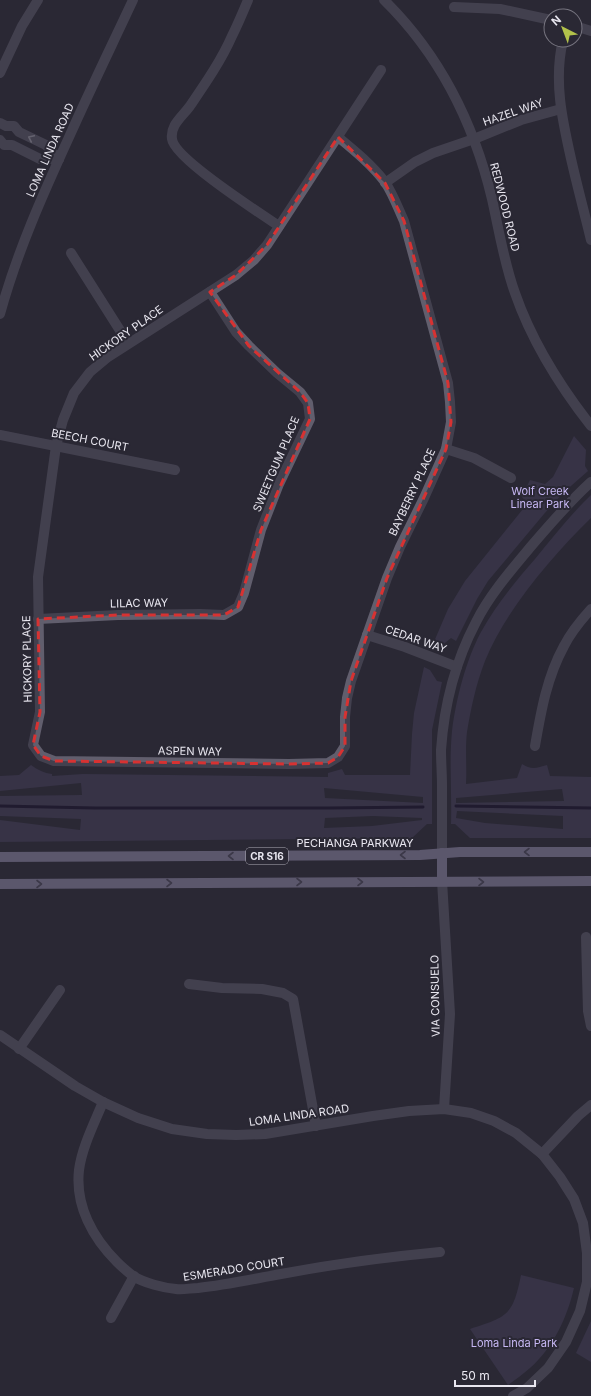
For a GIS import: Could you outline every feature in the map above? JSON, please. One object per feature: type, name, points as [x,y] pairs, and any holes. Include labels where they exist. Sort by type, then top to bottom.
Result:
[{"type":"main road","name":"PECHANGA PARKWAY","points":[[0,857],[412,855],[442,853],[591,852]]},
{"type":"main road","points":[[442,853],[442,882]]},
{"type":"main road","points":[[0,884],[591,881]]},
{"type":"street","name":"LOMA LINDA ROAD","points":[[0,314],[21,249],[59,159],[133,0]]},
{"type":"street","points":[[248,0],[232,37],[219,61],[189,107],[173,126],[172,140],[178,151],[212,180],[279,226]]},
{"type":"street","name":"REDWOOD ROAD","points":[[384,0],[415,35],[436,64],[464,114],[474,139],[492,198],[504,257],[526,324],[542,356],[591,426]]},
{"type":"street","points":[[0,73],[35,1]]},
{"type":"street","points":[[454,7],[500,9],[543,18]]},
{"type":"street","points":[[561,48],[558,80],[561,109],[591,240]]},
{"type":"street","name":"HICKORY PLACE","points":[[41,756],[33,745],[40,712],[38,577],[56,446],[63,420],[74,393],[90,372],[108,357],[236,275],[254,260],[267,245],[381,70]]},
{"type":"street","name":"HAZEL WAY","points":[[385,183],[415,162],[433,153],[474,139],[521,120],[561,109]]},
{"type":"street","points":[[0,123],[6,126],[14,126],[19,132],[46,145],[59,159]]},
{"type":"street","name":"BAYBERRY PLACE","points":[[338,137],[371,166],[385,183],[395,200],[404,222],[448,382],[451,422],[446,449],[387,578],[351,681],[345,717],[345,746],[338,757]]},
{"type":"street","points":[[0,140],[4,145],[12,145],[40,159],[59,159]]},
{"type":"street","points":[[70,253],[128,343]]},
{"type":"street","name":"SWEETGUM PLACE","points":[[210,292],[236,332],[277,373],[300,392],[308,403],[310,419],[279,484],[261,530],[244,593],[238,607]]},
{"type":"street","name":"BEECH COURT","points":[[0,435],[175,470]]},
{"type":"street","points":[[446,449],[474,458],[511,478]]},
{"type":"street","points":[[442,853],[441,751],[450,691],[465,644],[476,621],[496,590],[549,525],[591,482]]},
{"type":"street","name":"LILAC WAY","points":[[38,619],[118,615],[224,615],[238,607]]},
{"type":"street","points":[[535,746],[546,687],[556,662],[564,645],[575,628],[591,609]]},
{"type":"street","name":"CEDAR WAY","points":[[367,635],[405,647],[457,667]]},
{"type":"street","name":"ASPEN WAY","points":[[41,756],[54,761],[289,764],[328,763],[338,757]]},
{"type":"street","name":"VIA CONSUELO","points":[[442,882],[450,1014],[444,1109]]},
{"type":"street","points":[[586,937],[588,1011],[591,1026]]},
{"type":"street","points":[[189,984],[222,988],[262,989],[283,993],[294,999],[316,1126]]},
{"type":"street","points":[[19,1049],[60,990]]},
{"type":"street","name":"LOMA LINDA ROAD","points":[[0,1035],[75,1086],[103,1102],[138,1118],[172,1129],[207,1134],[265,1134],[380,1115],[409,1111],[444,1109],[471,1113],[494,1121],[516,1133],[542,1154],[560,1177],[574,1199],[583,1223],[589,1253],[587,1282],[580,1311],[566,1342],[530,1392],[513,1396]]},
{"type":"street","name":"ESMERADO COURT","points":[[103,1102],[83,1151],[79,1171],[81,1204],[86,1218],[106,1250],[134,1276],[159,1286],[178,1290],[215,1286],[335,1264],[393,1256],[440,1252]]},
{"type":"street","points":[[542,1154],[578,1116],[591,1105]]},
{"type":"street","points":[[111,1318],[134,1276]]},
{"type":"highlighted area","points":[[338,137],[385,183],[404,221],[448,383],[451,422],[446,449],[387,578],[351,681],[345,717],[345,746],[338,757],[328,763],[289,764],[54,761],[41,756],[33,745],[40,712],[38,619],[118,615],[224,615],[238,607],[261,530],[310,419],[308,403],[300,392],[249,346],[210,292],[236,275],[267,245]]},
{"type":"green space","name":"Wolf Creek Linear Park","points":[[574,436],[586,450],[585,466],[588,471],[563,493],[488,581],[477,599],[456,641],[451,638],[440,647],[433,644],[448,609],[465,581],[527,504],[520,494],[530,480],[545,484],[553,477]]},
{"type":"green space","points":[[591,495],[591,518],[561,549],[531,585],[505,623],[485,661],[474,696],[467,732],[466,784],[517,778],[522,764],[534,768],[547,765],[550,776],[591,777],[591,838],[470,838],[455,824],[451,824],[452,731],[456,706],[466,667],[481,632],[499,603],[555,534]],"holes":[[[562,789],[564,801],[456,803],[456,798]],[[457,811],[563,816],[563,829],[485,823],[456,818]]]},
{"type":"green space","points":[[424,667],[430,670],[437,681],[442,682],[432,730],[432,824],[427,824],[412,838],[0,842],[0,820],[80,830],[81,819],[0,816],[0,796],[82,795],[81,783],[0,791],[0,776],[19,775],[31,765],[41,771],[52,774],[52,776],[83,774],[328,777],[328,773],[342,769],[345,775],[410,775],[414,713]],"holes":[[[324,788],[423,797],[423,803],[325,798]],[[373,816],[422,818],[422,820],[372,826],[324,828],[325,818]]]},
{"type":"green space","name":"Loma Linda Park","points":[[521,1275],[574,1288],[563,1321],[546,1351],[527,1370],[508,1385],[470,1329],[493,1321],[507,1312],[515,1299]]},
{"type":"green space","name":"Loma Linda Park","points":[[591,1321],[591,1362],[576,1353]]},
{"type":"waterway","points":[[0,806],[95,808],[423,807]]},
{"type":"waterway","points":[[456,806],[591,808]]}]
